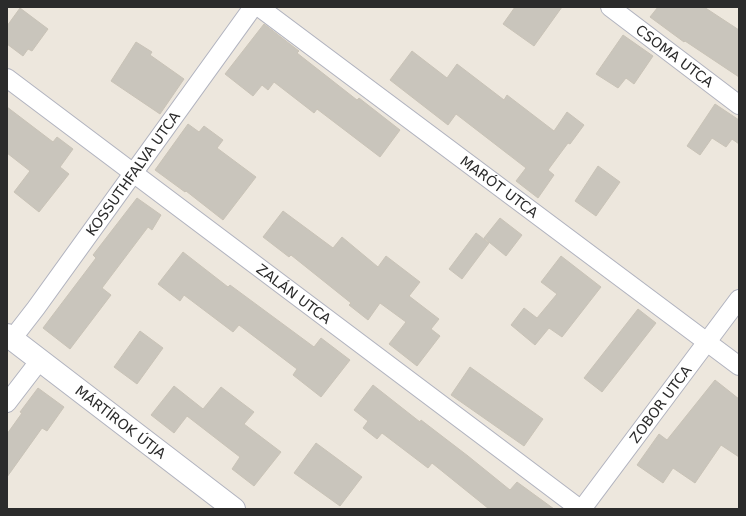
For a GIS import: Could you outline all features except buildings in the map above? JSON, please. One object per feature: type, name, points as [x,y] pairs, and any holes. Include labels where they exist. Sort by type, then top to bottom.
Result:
[{"type":"street","name":"KOSSUTHFALVA UTCA","points":[[10,337],[36,308],[253,7]]},
{"type":"street","name":"MARÓT UTCA","points":[[259,7],[739,366]]},
{"type":"street","name":"CSOMA UTCA","points":[[610,7],[739,105]]},
{"type":"street","name":"ZALÁN UTCA","points":[[7,78],[581,509]]},
{"type":"street","name":"ZOBOR UTCA","points":[[581,509],[739,299]]},
{"type":"street","name":"MÁRTÍROK ÚTJA","points":[[10,337],[224,506]]},
{"type":"street","points":[[7,403],[40,360]]}]
